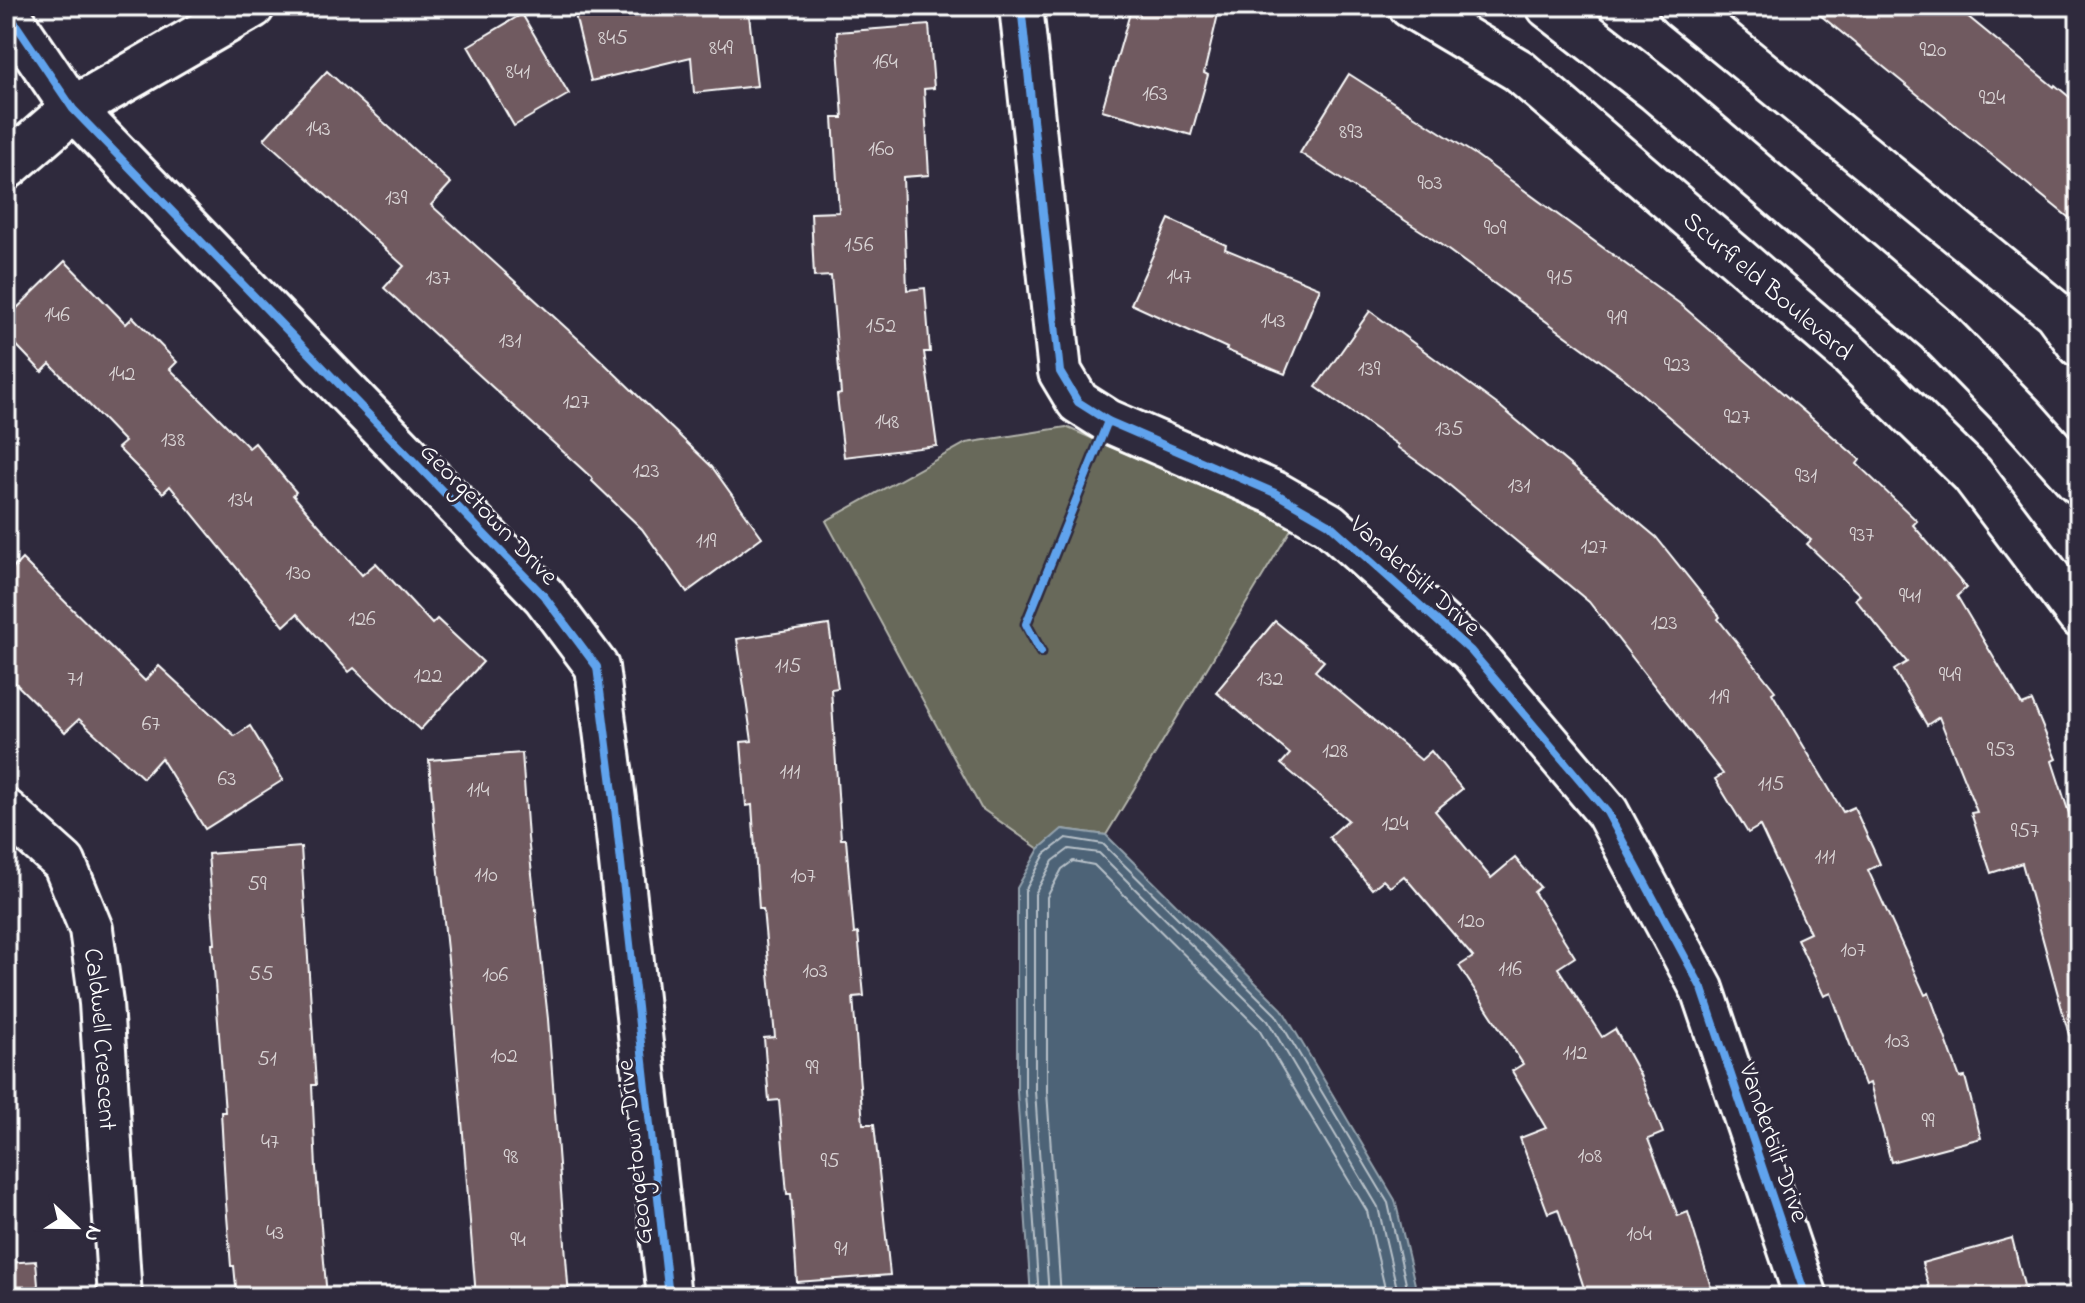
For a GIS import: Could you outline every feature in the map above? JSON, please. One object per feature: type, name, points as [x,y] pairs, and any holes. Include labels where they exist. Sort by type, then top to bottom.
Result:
[{"type":"street","points":[[6,167],[73,109],[252,6]]},
{"type":"street","name":"Vanderbilt Drive","points":[[1021,6],[1060,372],[1078,402],[1108,421],[1275,493],[1329,524],[1471,651],[1607,812],[1702,989],[1806,1297]]},
{"type":"street","name":"Scurfield Boulevard","points":[[1410,6],[1518,70],[1849,354],[1972,474],[2079,616]]},
{"type":"street","points":[[1549,6],[1657,90],[1937,330],[2079,481]]},
{"type":"street","points":[[1680,6],[1744,55],[2055,312],[2079,345]]},
{"type":"street","name":"Georgetown Drive","points":[[6,10],[73,109],[544,596],[597,667],[669,1297]]},
{"type":"street","name":"Caldwell Crescent","points":[[6,811],[64,863],[91,929],[101,1003],[120,1297]]},
{"type":"green space","points":[[1066,427],[1293,526],[1106,835],[1063,829],[1039,849],[981,808],[826,521],[966,443]]},
{"type":"water","points":[[1062,829],[1106,835],[1282,1009],[1395,1200],[1418,1297],[1031,1297],[1017,1092],[1017,888],[1039,849]]},
{"type":"building","points":[[573,6],[748,6],[757,86],[694,93],[691,57],[591,81]]},
{"type":"building","points":[[1132,6],[1220,6],[1204,73],[1208,75],[1191,135],[1102,110]]},
{"type":"building","points":[[1809,6],[1955,6],[2055,85],[2079,105],[2079,226]]},
{"type":"building","points":[[522,14],[569,94],[514,126],[468,46]]},
{"type":"building","points":[[929,25],[934,88],[924,89],[929,175],[903,177],[907,290],[925,288],[930,352],[924,352],[937,446],[844,457],[837,395],[841,394],[831,276],[814,277],[811,213],[839,212],[833,118],[843,118],[837,32]]},
{"type":"building","points":[[327,71],[451,183],[431,205],[585,345],[712,467],[762,537],[687,592],[642,529],[593,479],[384,288],[404,266],[264,139]]},
{"type":"building","points":[[1349,74],[1476,155],[1679,303],[1860,460],[1857,464],[1917,521],[1913,525],[1966,588],[1957,596],[2022,705],[2032,701],[2056,759],[2052,761],[2079,844],[2079,1034],[2069,1035],[2022,863],[1991,873],[1971,813],[1977,812],[1939,717],[1927,725],[1894,670],[1907,662],[1855,599],[1860,595],[1807,544],[1811,540],[1624,378],[1426,234],[1300,153]]},
{"type":"building","points":[[1169,219],[1226,245],[1225,249],[1320,288],[1285,374],[1226,350],[1131,304]]},
{"type":"building","points":[[65,261],[126,324],[133,317],[177,362],[170,369],[249,448],[255,443],[296,492],[293,495],[362,575],[376,563],[432,624],[437,619],[483,662],[420,730],[354,668],[349,672],[297,614],[284,626],[170,486],[163,493],[118,448],[125,442],[50,364],[42,372],[6,334],[6,319]]},
{"type":"building","points":[[1370,311],[1502,408],[1656,537],[1775,691],[1772,693],[1843,812],[1854,807],[1880,864],[1868,870],[1925,995],[1929,993],[1960,1078],[1965,1077],[1981,1138],[1891,1162],[1870,1083],[1865,1085],[1831,993],[1824,996],[1797,939],[1810,933],[1760,826],[1748,833],[1715,779],[1723,774],[1589,602],[1442,479],[1316,387]]},
{"type":"building","points":[[22,559],[145,681],[159,666],[235,736],[250,726],[283,780],[205,829],[161,758],[143,778],[79,719],[65,732],[6,674],[6,576]]},
{"type":"building","points":[[1275,621],[1324,661],[1315,671],[1421,760],[1431,751],[1462,789],[1435,811],[1491,878],[1515,858],[1540,887],[1534,892],[1575,957],[1558,968],[1602,1037],[1615,1029],[1640,1075],[1663,1133],[1648,1139],[1678,1216],[1688,1212],[1714,1297],[1587,1297],[1558,1209],[1548,1213],[1520,1138],[1546,1128],[1512,1071],[1523,1064],[1459,966],[1473,957],[1404,876],[1390,887],[1383,880],[1372,889],[1329,837],[1348,820],[1281,764],[1290,754],[1216,692]]},
{"type":"building","points":[[829,625],[838,688],[831,689],[841,839],[846,839],[854,934],[858,933],[864,996],[853,997],[863,1124],[874,1124],[890,1275],[797,1282],[791,1194],[787,1194],[779,1100],[769,1101],[764,1038],[775,1037],[763,909],[759,909],[752,805],[746,806],[741,742],[752,741],[737,639]]},
{"type":"building","points":[[522,753],[548,1019],[569,1297],[476,1297],[453,1008],[434,824],[429,760]]},
{"type":"building","points":[[301,847],[316,1085],[312,1085],[316,1168],[327,1297],[237,1297],[226,1203],[221,1112],[225,1112],[208,854]]},
{"type":"building","points":[[2012,1238],[2027,1297],[1932,1297],[1922,1263]]},
{"type":"building","points":[[36,1261],[39,1297],[6,1297],[6,1263]]},
{"type":"cycle path","points":[[1021,6],[1060,372],[1078,402],[1108,421],[1275,493],[1329,524],[1471,651],[1607,812],[1702,989],[1806,1297]]},
{"type":"cycle path","points":[[6,10],[73,109],[544,596],[597,667],[669,1297]]},
{"type":"cycle path","points":[[1041,652],[1026,624],[1108,421]]}]
